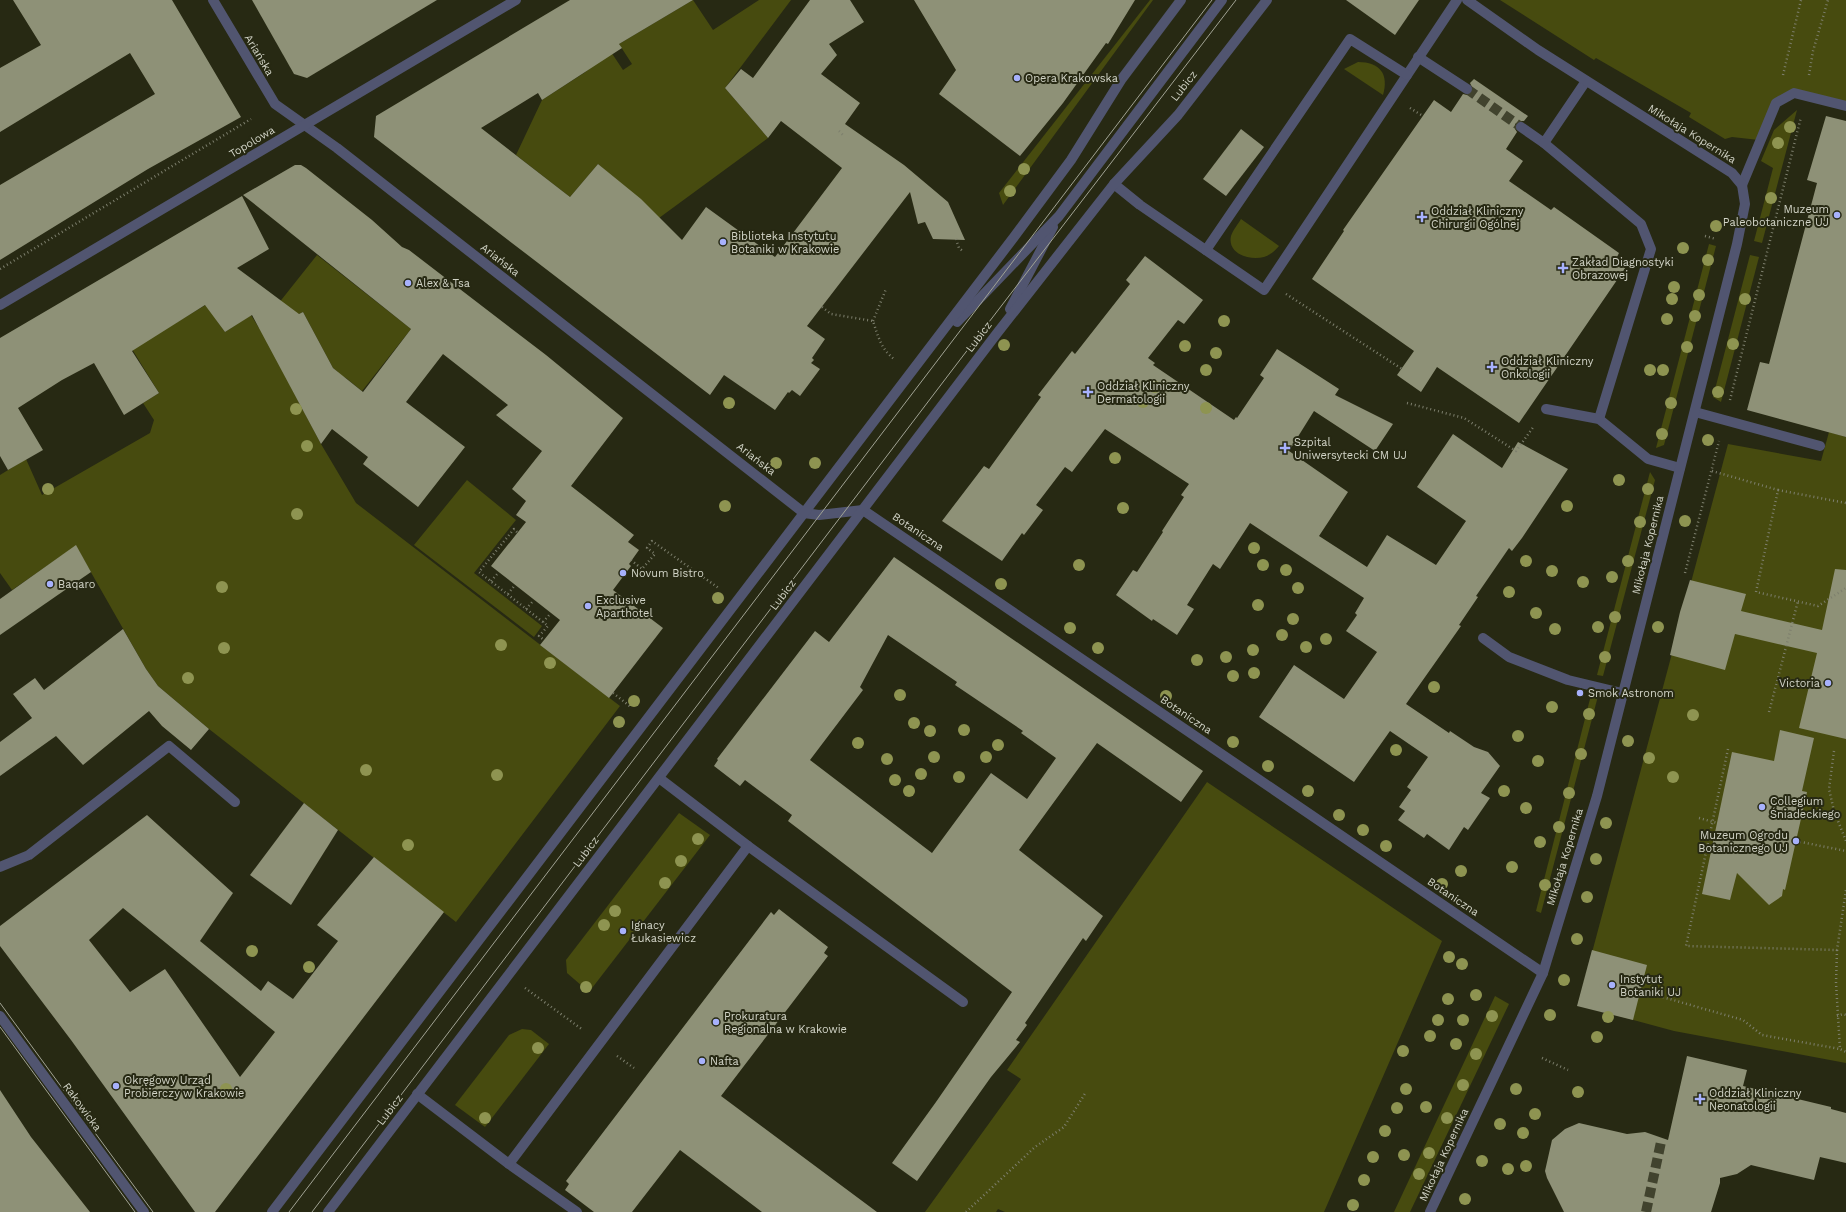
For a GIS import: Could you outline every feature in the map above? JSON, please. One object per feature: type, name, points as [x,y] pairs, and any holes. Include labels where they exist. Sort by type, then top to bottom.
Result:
[{"type":"street","name":"Ariańska","points":[[213,0],[275,104],[305,124],[804,513]]},
{"type":"street","name":"Topolowa","points":[[0,305],[516,0]]},
{"type":"street","points":[[272,1212],[1058,177],[1121,80],[1181,0]]},
{"type":"street","points":[[923,356],[1059,216],[1222,0]]},
{"type":"street","name":"Lubicz","points":[[328,1212],[998,332],[1114,184],[1178,114],[1267,0]]},
{"type":"street","points":[[1114,184],[1264,290],[1457,0]]},
{"type":"street","name":"Mikołaja Kopernika","points":[[1430,1212],[1543,973],[1597,796],[1737,244],[1745,204],[1742,184],[1732,173],[1586,81],[1467,0]]},
{"type":"street","points":[[1206,250],[1350,39],[1407,75]]},
{"type":"street","points":[[1418,57],[1467,89]]},
{"type":"street","points":[[1544,143],[1586,81]]},
{"type":"street","points":[[1742,184],[1776,103],[1794,93],[1846,106]]},
{"type":"street","points":[[1521,127],[1544,143],[1641,224],[1650,249],[1599,419]]},
{"type":"street","points":[[998,332],[1059,216]]},
{"type":"street","points":[[1546,409],[1599,419],[1648,459],[1680,468]]},
{"type":"street","points":[[1695,412],[1820,446]]},
{"type":"street","points":[[804,513],[819,515],[863,510]]},
{"type":"street","name":"Botaniczna","points":[[863,510],[1543,973]]},
{"type":"street","points":[[1483,638],[1509,657],[1568,680],[1622,693]]},
{"type":"street","points":[[0,866],[29,855],[169,746],[235,802]]},
{"type":"street","points":[[659,778],[748,846],[963,1002]]},
{"type":"street","points":[[509,1164],[748,846]]},
{"type":"street","name":"Rakowicka","points":[[0,1016],[144,1212]]},
{"type":"street","points":[[417,1094],[509,1164],[577,1212]]},
{"type":"path","points":[[1776,103],[1801,0]]},
{"type":"path","points":[[1685,573],[1725,420],[1805,95],[1813,51],[1828,0]]},
{"type":"path","points":[[0,268],[251,119]]},
{"type":"path","points":[[839,131],[844,136]]},
{"type":"path","points":[[768,236],[766,249],[775,256]]},
{"type":"path","points":[[956,239],[959,248],[964,252]]},
{"type":"path","points":[[1269,282],[1402,368]]},
{"type":"path","points":[[886,289],[873,321],[880,343],[888,354],[899,363]]},
{"type":"path","points":[[822,307],[831,314],[873,321]]},
{"type":"path","points":[[1407,403],[1464,418],[1516,451],[1546,409]]},
{"type":"path","points":[[1712,471],[1778,490],[1846,503]]},
{"type":"path","points":[[1778,490],[1756,592],[1818,606],[1846,588]]},
{"type":"path","points":[[518,532],[514,529],[479,572],[548,626],[539,636],[544,640]]},
{"type":"path","points":[[631,560],[642,569],[655,554],[647,548],[652,541],[723,592]]},
{"type":"path","points":[[491,581],[498,572]]},
{"type":"path","points":[[508,594],[515,585]]},
{"type":"path","points":[[526,609],[534,600]]},
{"type":"path","points":[[1769,712],[1798,601]]},
{"type":"path","points":[[543,622],[551,613]]},
{"type":"path","points":[[613,692],[635,709]]},
{"type":"path","points":[[1728,749],[1686,946],[1838,950]]},
{"type":"path","points":[[1834,751],[1829,789],[1834,811],[1846,841]]},
{"type":"path","points":[[1699,818],[1717,823]]},
{"type":"path","points":[[1796,841],[1846,851]]},
{"type":"path","points":[[1840,1049],[1836,983],[1838,950],[1846,890]]},
{"type":"path","points":[[525,988],[568,1020]]},
{"type":"path","points":[[1659,996],[1743,1020],[1762,1035],[1840,1049],[1846,1052]]},
{"type":"path","points":[[1837,1016],[1843,1014],[1846,1015]]},
{"type":"path","points":[[1542,1058],[1568,1070]]},
{"type":"path","points":[[966,1212],[1035,1147],[1064,1127],[1086,1092]]},
{"type":"green space","points":[[693,0],[713,30],[759,0],[791,0],[725,88],[768,138],[659,218],[598,164],[570,197],[516,155],[542,100],[584,73],[611,52],[623,70],[632,64],[619,44]]},
{"type":"green space","points":[[1150,0],[1153,0],[1003,205],[999,193]]},
{"type":"green space","points":[[1500,0],[1846,0],[1846,103],[1805,95],[1776,103],[1759,140],[1732,137],[1725,139],[1689,117],[1691,113],[1596,58],[1594,60]]},
{"type":"green space","points":[[1358,62],[1372,64],[1381,71],[1384,75],[1385,81],[1383,95],[1344,69]]},
{"type":"green space","points":[[1797,110],[1762,243],[1754,241],[1773,168],[1761,161],[1774,130]]},
{"type":"green space","points":[[1241,219],[1279,246],[1268,255],[1258,258],[1246,257],[1236,252],[1232,247],[1231,236]]},
{"type":"green space","points":[[1709,244],[1716,246],[1664,445],[1656,448]]},
{"type":"green space","points":[[317,255],[411,329],[362,391],[346,378],[337,374],[338,372],[333,368],[303,312],[292,317],[268,343],[321,444],[356,503],[620,706],[456,922],[209,729],[158,686],[146,669],[76,546],[12,590],[0,573],[0,475],[26,459],[42,495],[150,433],[154,420],[143,403],[159,393],[132,349],[214,300],[217,321],[225,332],[251,315],[259,328]]},
{"type":"green space","points":[[1750,255],[1759,257],[1721,402],[1713,397]]},
{"type":"green space","points":[[1829,432],[1846,437],[1846,1063],[1674,1031],[1578,1005],[1728,444],[1821,461]]},
{"type":"green space","points":[[1650,472],[1655,480],[1603,676],[1597,675]]},
{"type":"green space","points":[[467,480],[516,520],[474,573],[542,626],[534,637],[414,545]]},
{"type":"green space","points":[[1591,695],[1598,696],[1541,913],[1536,911]]},
{"type":"green space","points":[[1207,782],[1442,941],[1324,1212],[1005,1212],[998,1209],[996,1212],[925,1212],[1021,1079],[1007,1070]]},
{"type":"green space","points":[[679,813],[710,835],[589,992],[567,973],[566,960]]},
{"type":"green space","points":[[1495,996],[1509,1004],[1410,1212],[1394,1212]]},
{"type":"green space","points":[[522,1029],[531,1030],[549,1044],[485,1127],[455,1105],[509,1035]]},
{"type":"building","points":[[13,0],[172,0],[241,117],[148,169],[0,260],[0,185],[155,94],[130,53],[0,132],[0,68],[41,45]]},
{"type":"building","points":[[252,0],[437,0],[307,78],[294,74]]},
{"type":"building","points":[[570,0],[693,0],[619,44],[622,48],[542,100],[538,93],[481,128],[570,197],[598,164],[641,199],[682,240],[706,207],[775,257],[842,168],[781,121],[768,138],[725,88],[741,69],[753,78],[810,0],[850,0],[864,22],[829,44],[837,55],[821,74],[860,103],[845,124],[904,165],[948,202],[965,240],[933,239],[925,222],[918,224],[910,192],[807,326],[825,339],[812,358],[814,360],[811,363],[820,369],[800,396],[792,390],[789,393],[788,392],[775,410],[724,375],[710,395],[374,137],[376,116]]},
{"type":"building","name":"Opera Krakowska","points":[[914,0],[1135,0],[1108,44],[1106,43],[1063,103],[1020,156],[939,94],[956,70]]},
{"type":"building","points":[[1346,0],[1419,0],[1395,35]]},
{"type":"building","points":[[1474,79],[1528,116],[1524,121],[1519,121],[1515,124],[1515,129],[1517,132],[1506,149],[1523,161],[1509,181],[1551,210],[1554,207],[1619,253],[1617,257],[1628,264],[1519,423],[1437,367],[1421,392],[1397,375],[1414,351],[1312,279],[1344,231],[1343,230],[1434,100],[1451,112],[1463,94],[1467,95],[1472,93],[1473,89],[1470,83]]},
{"type":"building","points":[[1826,116],[1846,121],[1846,437],[1747,410],[1760,362],[1769,364],[1817,183],[1807,180]]},
{"type":"building","points":[[1241,129],[1264,147],[1226,196],[1203,179]]},
{"type":"building","points":[[295,165],[301,165],[306,168],[372,220],[402,247],[409,250],[546,355],[623,418],[571,486],[634,535],[628,542],[639,550],[629,564],[631,566],[613,590],[663,628],[609,698],[540,645],[560,620],[491,566],[526,522],[516,515],[526,501],[512,489],[542,451],[496,415],[508,405],[443,354],[406,402],[465,447],[418,507],[363,464],[368,457],[332,429],[321,444],[252,315],[225,332],[205,305],[132,351],[159,393],[124,415],[94,363],[62,380],[18,408],[43,450],[8,470],[0,456],[0,338],[242,196],[269,249],[237,268],[299,314],[303,312],[333,368],[363,392],[411,329],[243,195]]},
{"type":"building","points":[[1145,256],[1203,300],[1184,324],[1178,320],[1148,358],[1155,363],[1153,365],[1234,420],[1236,417],[1237,418],[1264,378],[1260,375],[1277,349],[1339,389],[1335,395],[1393,424],[1375,451],[1314,411],[1289,451],[1348,492],[1319,536],[1367,567],[1387,535],[1436,565],[1466,521],[1417,487],[1453,434],[1502,468],[1518,442],[1568,469],[1522,538],[1512,551],[1509,548],[1476,596],[1478,597],[1459,625],[1461,626],[1406,704],[1449,733],[1450,731],[1474,747],[1488,752],[1500,766],[1481,793],[1490,798],[1468,830],[1464,827],[1449,850],[1427,834],[1424,838],[1398,820],[1405,811],[1399,807],[1411,790],[1407,787],[1428,757],[1390,731],[1354,782],[1259,717],[1294,665],[1344,699],[1377,652],[1346,631],[1357,615],[1355,613],[1364,598],[1250,523],[1220,569],[1213,564],[1187,605],[1194,609],[1177,635],[1153,619],[1152,621],[1116,595],[1133,570],[1137,572],[1184,497],[1181,495],[1189,484],[1105,429],[1072,472],[1065,467],[1036,505],[1043,510],[1024,535],[1022,533],[1002,561],[942,521],[984,466],[989,469],[1041,397],[1038,395],[1072,351],[1075,354],[1130,284],[1126,280]]},
{"type":"building","points":[[76,545],[91,572],[0,635],[0,599]]},
{"type":"building","points":[[894,557],[1203,771],[1181,802],[1097,743],[1019,850],[1103,916],[1086,941],[1083,938],[1025,1023],[1027,1025],[1016,1040],[1020,1042],[991,1077],[917,1181],[892,1163],[1012,992],[788,821],[792,815],[745,780],[740,786],[714,766],[718,760],[717,759],[815,631],[829,642]],"holes":[[[888,635],[957,682],[955,685],[1023,731],[1021,733],[1056,758],[1027,799],[991,773],[932,853],[810,760],[863,690],[860,687]]]},
{"type":"building","points":[[1835,569],[1846,570],[1846,739],[1799,728],[1817,653],[1735,634],[1725,670],[1670,655],[1680,612],[1690,580],[1746,594],[1741,611],[1822,630]]},
{"type":"building","points":[[123,629],[146,669],[158,686],[209,729],[191,750],[162,726],[149,711],[83,765],[56,736],[0,776],[0,742],[32,718],[13,694],[35,678],[44,690]]},
{"type":"building","name":"Collegium Śniadeckiego","points":[[1780,730],[1814,738],[1802,791],[1807,792],[1785,890],[1783,889],[1782,896],[1769,905],[1737,873],[1730,900],[1702,894],[1732,752],[1774,761]]},
{"type":"building","points":[[304,803],[338,830],[291,905],[250,875]]},
{"type":"building","points":[[147,815],[233,893],[200,941],[261,991],[268,981],[293,999],[338,941],[317,925],[374,857],[444,912],[215,1212],[195,1212],[71,1040],[0,946],[0,926]],"holes":[[[123,908],[275,1032],[240,1077],[165,969],[130,992],[89,940]]]},
{"type":"building","name":"Nafta","points":[[779,909],[828,947],[824,953],[828,956],[721,1096],[877,1212],[762,1212],[680,1150],[632,1212],[594,1212],[565,1190],[569,1184],[566,1181],[771,912],[774,915]]},
{"type":"building","name":"Instytut Botaniki UJ","points":[[1592,950],[1647,965],[1633,1020],[1577,1006]]},
{"type":"building","points":[[1687,1056],[1747,1070],[1743,1086],[1831,1107],[1831,1109],[1846,1113],[1846,1163],[1820,1157],[1814,1180],[1751,1165],[1737,1174],[1720,1178],[1720,1183],[1711,1212],[1564,1212],[1545,1171],[1552,1140],[1565,1129],[1579,1123],[1627,1134],[1645,1132],[1668,1140]]},
{"type":"building","points":[[0,1090],[31,1137],[90,1212],[0,1212]]},
{"type":"tunnel","points":[[1467,89],[1521,127]]},
{"type":"tunnel","points":[[1646,1212],[1661,1142]]},
{"type":"tram line","points":[[289,1212],[1212,0]]},
{"type":"tram line","points":[[312,1212],[956,365],[1236,0]]},
{"type":"tram line","points":[[0,1003],[153,1212]]},
{"type":"tram line","points":[[0,1027],[135,1212]]},
{"type":"place","name":"Opera Krakowska","points":[[1017,78]]},
{"type":"place","name":"Muzeum Paleobotaniczne UJ","points":[[1837,215]]},
{"type":"place","name":"Oddział Kliniczny Chirurgii Ogólnej","points":[[1422,217]]},
{"type":"place","name":"Biblioteka Instytutu Botaniki w Krakowie","points":[[723,242]]},
{"type":"place","name":"Zakład Diagnostyki Obrazowej","points":[[1563,268]]},
{"type":"place","name":"Alex & Tsa","points":[[408,283]]},
{"type":"place","name":"Oddział Kliniczny Onkologii","points":[[1492,367]]},
{"type":"place","name":"Oddział Kliniczny Dermatologii","points":[[1088,392]]},
{"type":"place","name":"Szpital Uniwersytecki CM UJ","points":[[1285,448]]},
{"type":"place","name":"Novum Bistro","points":[[623,573]]},
{"type":"place","name":"Baqaro","points":[[50,584]]},
{"type":"place","name":"Exclusive Aparthotel","points":[[588,606]]},
{"type":"place","name":"Victoria","points":[[1828,683]]},
{"type":"place","name":"Smok Astronom","points":[[1580,693]]},
{"type":"place","name":"Collegium Śniadeckiego","points":[[1762,807]]},
{"type":"place","name":"Muzeum Ogrodu Botanicznego UJ","points":[[1796,841]]},
{"type":"place","name":"Ignacy Łukasiewicz","points":[[623,931]]},
{"type":"place","name":"Instytut Botaniki UJ","points":[[1612,985]]},
{"type":"place","name":"Prokuratura Regionalna w Krakowie","points":[[716,1022]]},
{"type":"place","name":"Nafta","points":[[702,1061]]},
{"type":"place","name":"Okręgowy Urząd Probierczy w Krakowie","points":[[116,1086]]},
{"type":"place","name":"Oddział Kliniczny Neonatologii","points":[[1700,1099]]}]
